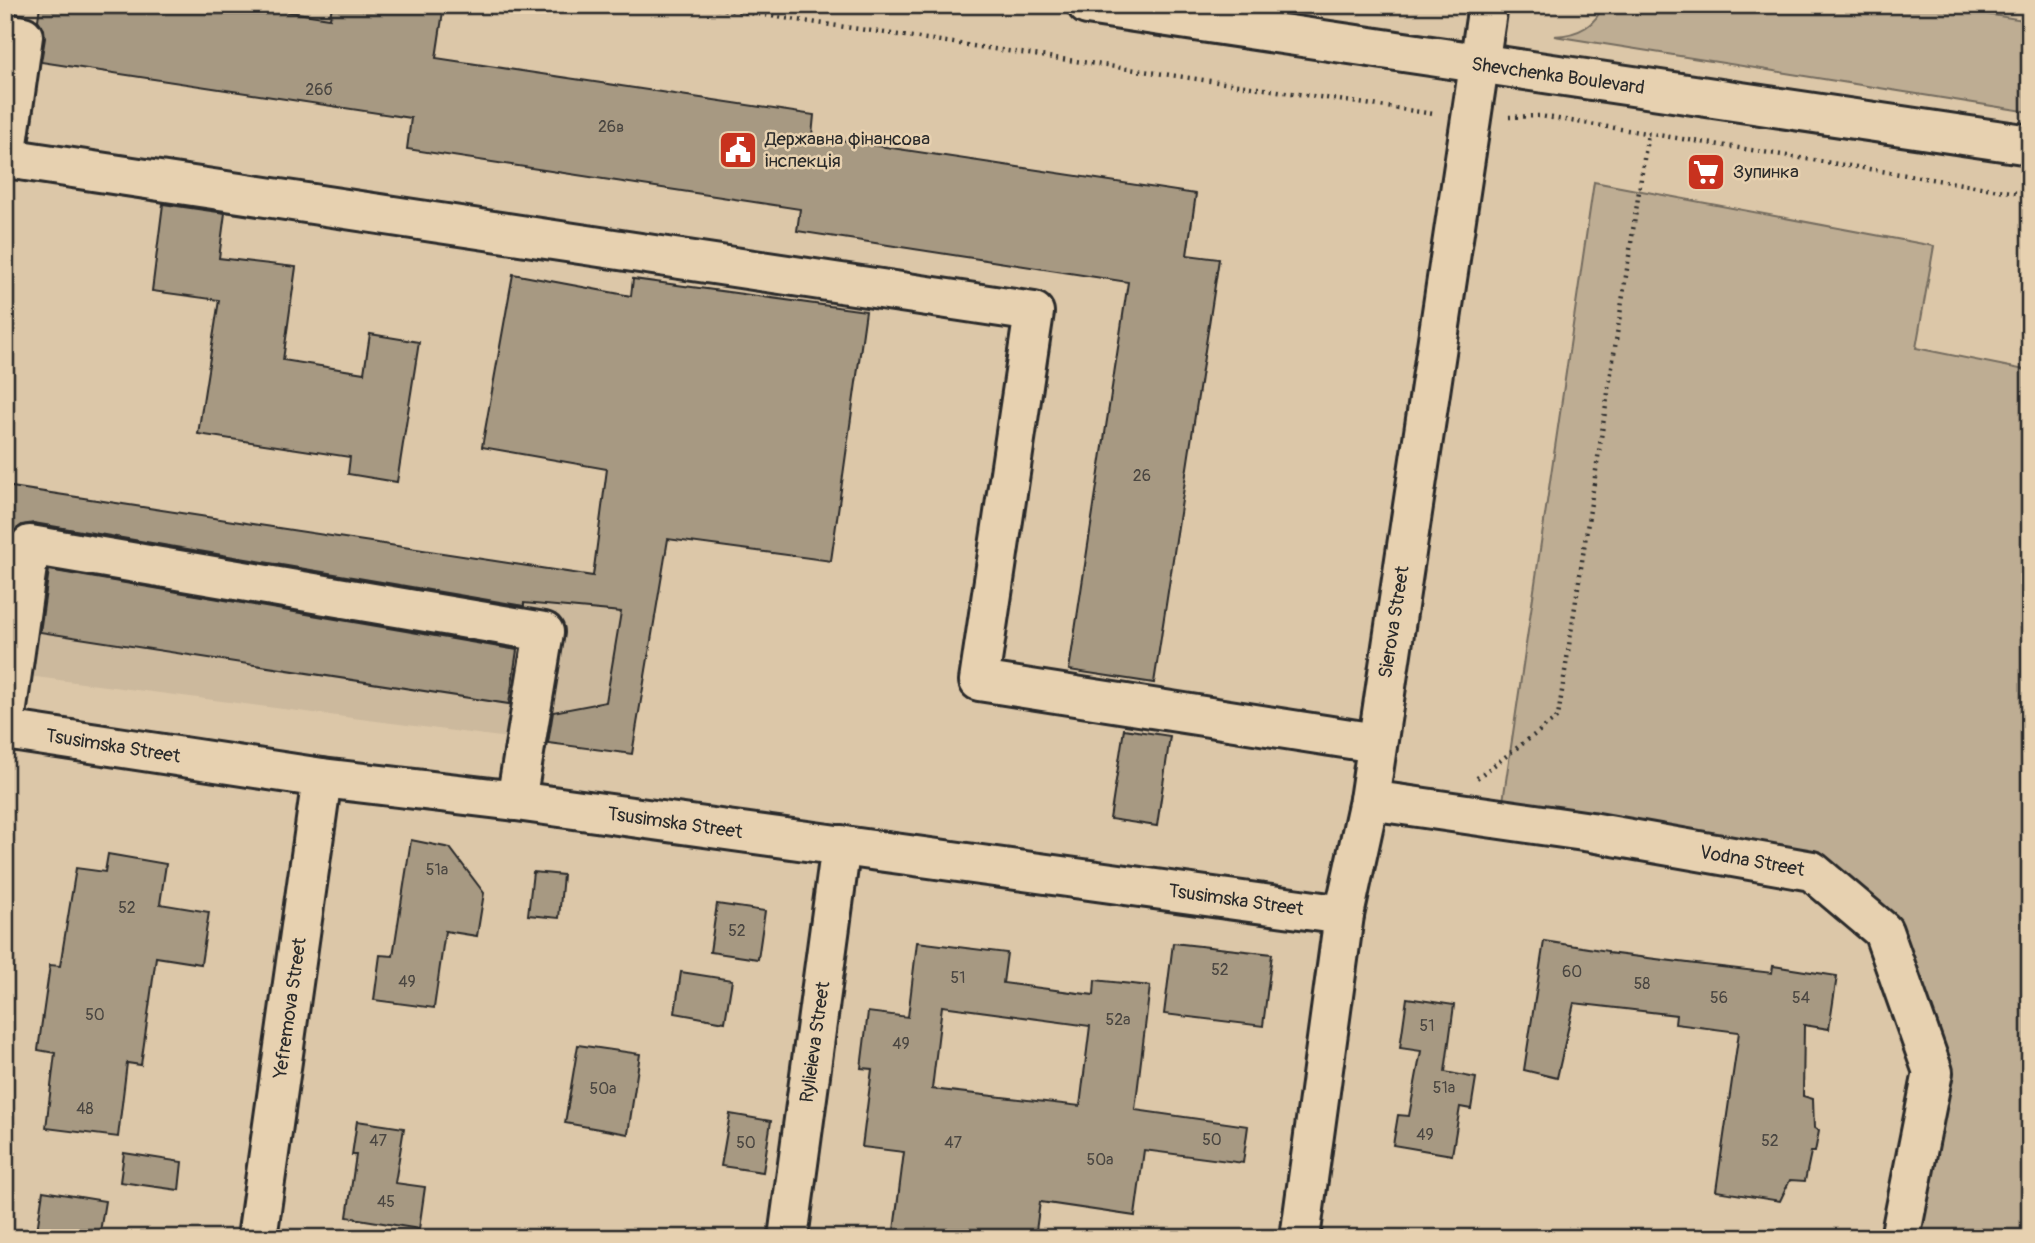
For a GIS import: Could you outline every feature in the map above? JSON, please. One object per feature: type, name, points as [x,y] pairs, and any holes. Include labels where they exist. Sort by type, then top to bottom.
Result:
[{"type":"street","name":"Shevchenka Boulevard","points":[[1087,5],[2030,145]]},
{"type":"street","name":"Sierova Street","points":[[1300,1238],[1344,915],[1369,800],[1488,5]]},
{"type":"street","points":[[5,33],[23,36],[5,159],[1034,312],[979,681],[1376,743]]},
{"type":"street","points":[[5,722],[30,545],[544,632],[516,801]]},
{"type":"street","name":"Tsusimska Street","points":[[5,730],[322,778],[516,801],[1344,915]]},
{"type":"street","name":"Yefremova Street","points":[[257,1238],[322,778]]},
{"type":"street","name":"Vodna Street","points":[[1369,800],[1591,832],[1812,870],[1883,931],[1933,1072],[1900,1238]]},
{"type":"street","name":"Rylieieva Street","points":[[788,1238],[841,845]]},
{"type":"path","points":[[696,5],[1470,120],[1540,116],[2030,195]]},
{"type":"path","points":[[1434,810],[1558,717],[1648,133]]},
{"type":"shaded area","points":[[1603,5],[1930,5],[2030,21],[2030,112],[1554,36],[1584,29],[1600,13]]},
{"type":"shaded area","points":[[1594,182],[1934,246],[1916,348],[2030,371],[2030,1238],[1920,1238],[1950,1066],[1823,859],[1502,808]]},
{"type":"shaded area","points":[[5,487],[660,587],[632,754],[5,673]]},
{"type":"building","points":[[40,5],[245,5],[330,18],[332,5],[444,5],[436,58],[814,115],[812,136],[1196,194],[1187,255],[1219,259],[1154,683],[1069,670],[1128,282],[797,231],[800,209],[407,149],[411,118],[41,62],[45,38],[44,29],[38,20]]},
{"type":"building","points":[[163,204],[225,213],[219,258],[296,267],[283,360],[364,373],[370,334],[419,342],[397,482],[348,474],[350,457],[198,434],[219,300],[152,291]]},
{"type":"building","points":[[513,274],[631,296],[633,279],[866,311],[831,561],[668,539],[632,754],[548,743],[553,712],[606,702],[621,612],[524,603],[524,606],[34,523],[22,525],[13,532],[8,542],[5,564],[5,486],[593,576],[607,469],[482,447]]},
{"type":"building","points":[[49,570],[517,650],[509,704],[40,632]]},
{"type":"building","points":[[1124,729],[1170,736],[1157,826],[1110,819]]},
{"type":"building","points":[[411,840],[450,848],[484,893],[477,936],[445,931],[434,1008],[374,1000],[380,955],[393,956]]},
{"type":"building","points":[[108,854],[166,864],[160,904],[209,912],[201,964],[156,957],[141,1065],[127,1063],[118,1137],[46,1128],[55,1053],[38,1050],[50,965],[60,966],[76,868],[105,872]]},
{"type":"building","points":[[533,872],[563,875],[559,918],[528,915]]},
{"type":"building","points":[[717,904],[765,911],[758,959],[710,952]]},
{"type":"building","points":[[1544,941],[1608,953],[1704,965],[1772,973],[1773,966],[1837,976],[1829,1029],[1804,1025],[1803,1096],[1813,1099],[1814,1128],[1819,1131],[1805,1181],[1790,1180],[1780,1201],[1716,1191],[1739,1032],[1675,1024],[1676,1015],[1574,1003],[1557,1078],[1524,1070]]},
{"type":"building","points":[[917,942],[1007,953],[1003,983],[1094,995],[1095,980],[1150,986],[1135,1110],[1248,1126],[1243,1163],[1144,1150],[1135,1216],[1040,1202],[1035,1238],[893,1238],[904,1152],[862,1147],[872,1069],[861,1068],[868,1012],[908,1017]],"holes":[[[942,1006],[1090,1026],[1080,1106],[932,1089]]]},
{"type":"building","points":[[1173,943],[1272,954],[1263,1026],[1164,1014]]},
{"type":"building","points":[[681,972],[732,980],[725,1022],[675,1013]]},
{"type":"building","points":[[1407,998],[1454,1005],[1445,1072],[1476,1078],[1471,1109],[1460,1107],[1452,1155],[1393,1145],[1398,1115],[1409,1116],[1421,1051],[1400,1048]]},
{"type":"building","points":[[578,1045],[640,1054],[628,1134],[565,1123]]},
{"type":"building","points":[[730,1114],[771,1121],[763,1172],[721,1166]]},
{"type":"building","points":[[357,1121],[404,1128],[395,1183],[425,1187],[419,1229],[347,1217],[356,1155],[352,1155]]},
{"type":"building","points":[[124,1153],[182,1162],[179,1190],[120,1182]]},
{"type":"building","points":[[43,1191],[105,1201],[99,1238],[80,1238],[37,1231]]},
{"type":"place","name":"Державна фінансова інспекція","points":[[738,150]]},
{"type":"place","name":"Зупинка","points":[[1706,172]]}]
